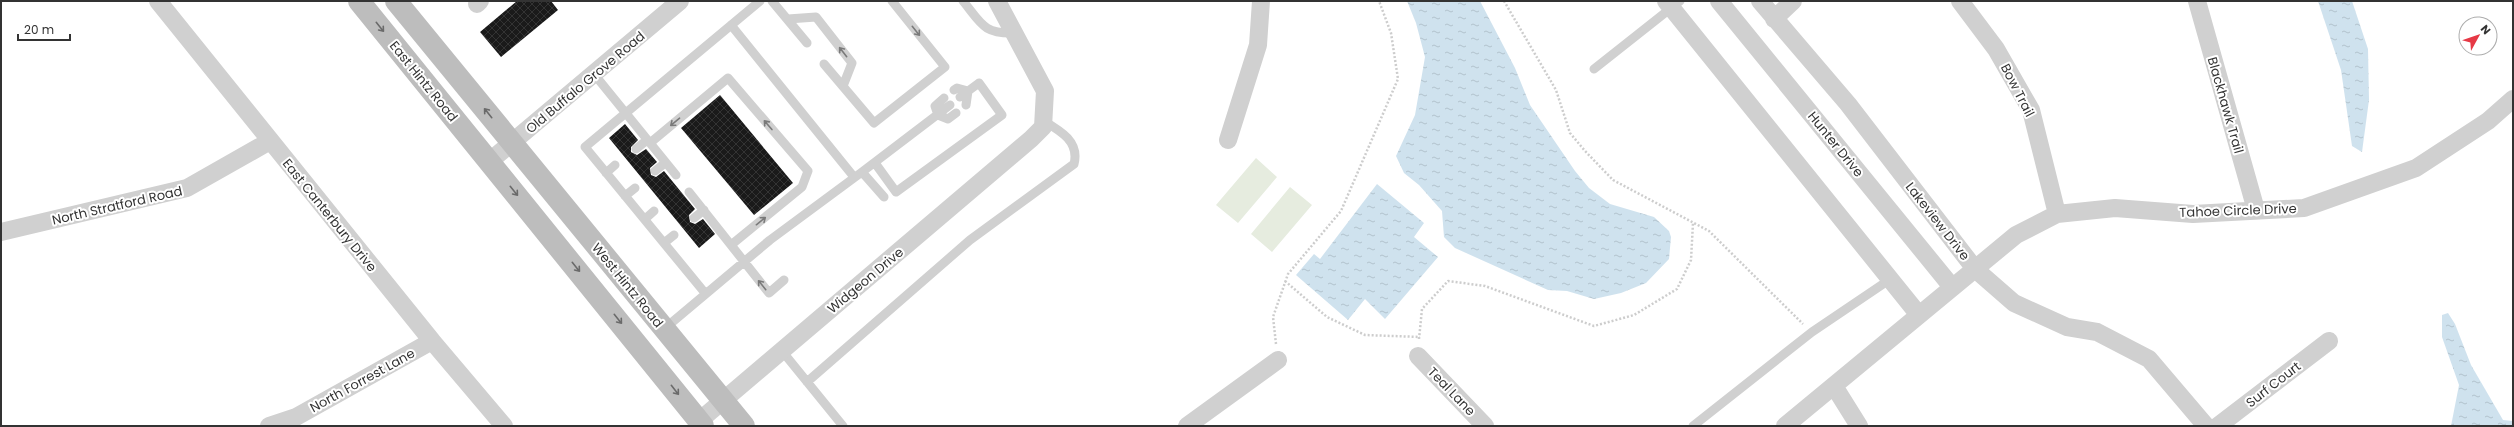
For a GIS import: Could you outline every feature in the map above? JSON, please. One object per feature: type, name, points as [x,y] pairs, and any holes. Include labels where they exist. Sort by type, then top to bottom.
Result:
[{"type":"main road","name":"East Hintz Road","points":[[359,1],[490,161]]},
{"type":"main road","points":[[396,1],[512,144]]},
{"type":"main road","name":"West Hintz Road","points":[[512,144],[744,426]]},
{"type":"main road","points":[[490,161],[701,424]]},
{"type":"street","name":"East Canterbury Drive","points":[[158,1],[432,341],[504,426]]},
{"type":"street","name":"Old Buffalo Grove Road","points":[[490,161],[680,1]]},
{"type":"street","name":"Widgeon Drive","points":[[701,424],[724,401],[1031,139],[1042,127],[1042,120],[1045,113],[1045,91],[997,1]]},
{"type":"street","points":[[1228,140],[1258,45],[1261,1]]},
{"type":"street","name":"Hunter Drive","points":[[1719,1],[1952,287]]},
{"type":"street","name":"Lakeview Drive","points":[[1760,1],[1848,104],[1975,269],[1785,426]]},
{"type":"street","points":[[1774,19],[1793,1]]},
{"type":"street","name":"Bow Trail","points":[[1960,1],[1996,49],[2031,110],[2057,214]]},
{"type":"street","name":"Blackhawk Trail","points":[[2197,1],[2256,210]]},
{"type":"street","points":[[1672,3],[1889,280],[1919,315]]},
{"type":"street","name":"Tahoe Circle Drive","points":[[1975,269],[2016,235],[2057,214],[2115,208],[2193,214],[2304,208],[2416,168],[2488,121],[2513,99]]},
{"type":"street","name":"North Stratford Road","points":[[1,232],[187,188],[270,141]]},
{"type":"street","points":[[1975,269],[2014,303],[2067,327],[2097,332],[2149,359],[2206,426]]},
{"type":"street","name":"North Forrest Lane","points":[[269,426],[296,417],[432,341]]},
{"type":"street","name":"Surf Court","points":[[2218,426],[2329,341]]},
{"type":"street","name":"Teal Lane","points":[[1418,356],[1485,426]]},
{"type":"street","points":[[1187,426],[1278,360]]},
{"type":"street","points":[[1834,386],[1859,426]]},
{"type":"lane","points":[[706,293],[585,147],[625,112],[760,1]]},
{"type":"lane","points":[[772,1],[807,43]]},
{"type":"lane","points":[[824,64],[874,123],[944,67],[892,1]]},
{"type":"lane","points":[[963,1],[987,30],[998,34],[1014,33]]},
{"type":"lane","points":[[1594,68],[1672,3]]},
{"type":"lane","points":[[788,19],[816,17],[852,63],[843,86]]},
{"type":"lane","points":[[731,25],[854,177]]},
{"type":"lane","points":[[594,74],[676,176]]},
{"type":"lane","points":[[636,149],[728,78],[808,171],[802,187],[731,245]]},
{"type":"lane","points":[[862,172],[882,199],[896,192],[1002,115],[979,83],[968,91]]},
{"type":"lane","points":[[957,94],[957,88],[968,91]]},
{"type":"lane","points":[[966,105],[968,101],[968,91]]},
{"type":"lane","points":[[947,102],[935,106],[938,115],[948,120],[956,113]]},
{"type":"lane","points":[[664,329],[743,262],[938,115]]},
{"type":"lane","points":[[807,382],[970,240],[1074,164],[1076,155],[1072,143],[1060,130],[1042,120]]},
{"type":"lane","points":[[655,171],[665,163]]},
{"type":"lane","points":[[875,163],[896,192]]},
{"type":"lane","points":[[606,173],[616,166]]},
{"type":"lane","points":[[625,196],[635,188]]},
{"type":"lane","points":[[689,192],[769,293],[784,280]]},
{"type":"lane","points":[[694,218],[704,210]]},
{"type":"lane","points":[[645,219],[654,211]]},
{"type":"lane","points":[[664,243],[674,235]]},
{"type":"lane","points":[[1693,426],[1812,332],[1889,280]]},
{"type":"lane","points":[[782,352],[843,426]]},
{"type":"path","points":[[1278,360],[1273,317],[1285,281],[1288,274],[1341,211],[1398,79],[1391,34],[1379,1]]},
{"type":"path","points":[[1504,1],[1556,90],[1570,133],[1580,145],[1613,180],[1709,231],[1812,332]]},
{"type":"path","points":[[1418,356],[1422,309],[1448,281],[1485,286],[1594,326],[1634,315],[1677,290],[1691,260],[1693,222]]},
{"type":"path","points":[[1285,281],[1327,317],[1365,335],[1420,337]]},
{"type":"shaded area","points":[[1256,158],[1277,177],[1238,223],[1216,205]]},
{"type":"shaded area","points":[[1290,187],[1312,205],[1272,252],[1251,234]]},
{"type":"water","points":[[1407,1],[1480,1],[1515,68],[1530,105],[1575,171],[1589,188],[1610,204],[1654,217],[1669,231],[1671,237],[1669,259],[1646,283],[1621,293],[1594,299],[1567,291],[1548,290],[1455,248],[1444,237],[1442,211],[1419,185],[1404,173],[1396,156],[1415,115],[1425,57],[1416,23]]},
{"type":"water","points":[[2318,1],[2352,1],[2368,49],[2369,100],[2362,152],[2352,146],[2341,70]]},
{"type":"water","points":[[1377,184],[1424,223],[1414,237],[1438,257],[1385,319],[1365,299],[1348,320],[1296,275],[1314,254],[1320,259]]},
{"type":"water","points":[[2448,313],[2455,324],[2471,365],[2503,420],[2513,421],[2513,426],[2451,426],[2459,385],[2442,337],[2442,315]]},
{"type":"building","points":[[517,1],[551,1],[558,10],[501,57],[480,32]]},
{"type":"building","points":[[720,95],[793,183],[754,215],[681,128]]},
{"type":"building","points":[[625,124],[638,140],[631,147],[631,152],[637,155],[646,149],[657,162],[650,168],[651,175],[656,177],[664,171],[695,209],[689,215],[690,222],[695,224],[703,219],[715,234],[699,248],[609,138]]}]
